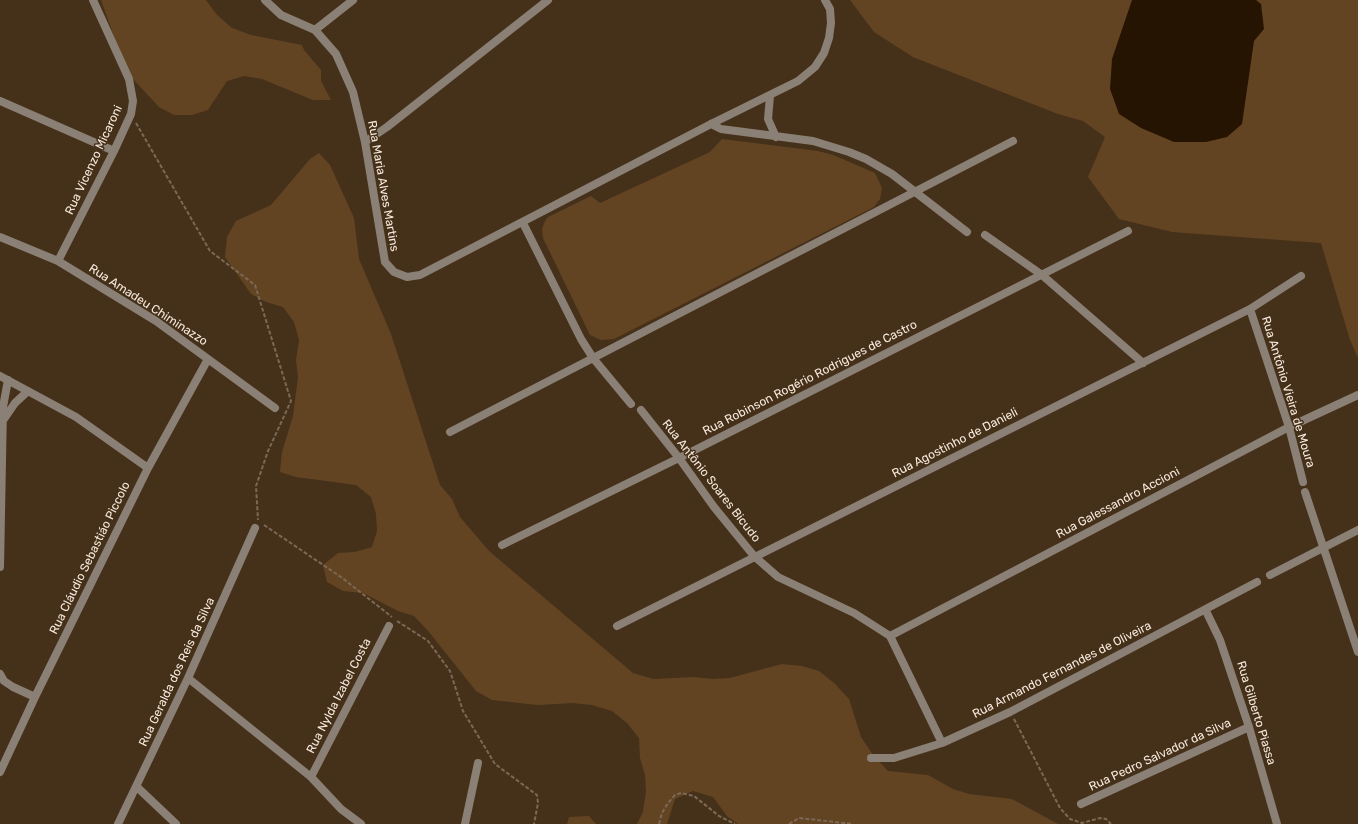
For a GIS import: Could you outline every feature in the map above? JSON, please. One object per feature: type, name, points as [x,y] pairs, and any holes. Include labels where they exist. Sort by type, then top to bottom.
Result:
[{"type":"street","name":"Rua Vicenzo Micaroni","points":[[58,262],[114,151],[130,114],[133,101],[132,89],[93,0]]},
{"type":"street","name":"Rua Maria Alves Martins","points":[[265,0],[281,15],[315,30],[336,54],[353,92],[365,142],[385,262],[394,272],[407,276],[420,275],[523,223],[711,124],[798,81],[815,67],[824,53],[829,38],[831,22],[830,9],[825,0]]},
{"type":"street","points":[[315,30],[353,0]]},
{"type":"street","points":[[365,142],[387,127],[548,0]]},
{"type":"street","points":[[770,96],[768,119],[776,138]]},
{"type":"street","points":[[0,101],[114,151]]},
{"type":"street","points":[[711,124],[722,130],[776,138],[813,141],[849,152],[879,166],[967,232]]},
{"type":"street","points":[[450,432],[1013,141]]},
{"type":"street","points":[[523,223],[581,339],[593,358],[630,404]]},
{"type":"street","name":"Rua Robinson Rogério Rodrigues de Castro","points":[[502,545],[679,458],[1128,231]]},
{"type":"street","points":[[985,235],[1042,275],[1143,362]]},
{"type":"street","name":"Rua Amadeu Chiminazzo","points":[[0,237],[58,262],[156,321],[275,408]]},
{"type":"street","name":"Rua Agostinho de Danieli","points":[[617,626],[754,556],[1250,309],[1301,276]]},
{"type":"street","name":"Rua Antônio Vieira de Moura","points":[[1250,309],[1289,427],[1303,482]]},
{"type":"street","name":"Rua Cláudio Sebastiáo Piccolo","points":[[0,772],[35,697],[148,468],[208,358]]},
{"type":"street","points":[[0,567],[4,378],[76,416],[148,468]]},
{"type":"street","points":[[4,419],[15,403],[28,391]]},
{"type":"street","name":"Rua Galessandro Accioni","points":[[890,636],[1289,427],[1358,395]]},
{"type":"street","name":"Rua Antônio Soares Bicudo","points":[[640,410],[679,458],[714,507],[754,556],[778,577],[854,613],[890,636]]},
{"type":"street","points":[[1305,492],[1358,652]]},
{"type":"street","name":"Rua Geralda dos Reis da Silva","points":[[118,824],[188,678],[255,528]]},
{"type":"street","points":[[1270,575],[1358,530]]},
{"type":"street","name":"Rua Armando Fernandes de Oliveira","points":[[871,758],[894,758],[942,743],[1010,712],[1206,611],[1257,582]]},
{"type":"street","name":"Rua Gilberto Piassa","points":[[1206,611],[1220,640],[1249,727],[1277,824]]},
{"type":"street","name":"Rua Nylda Izabel Costa","points":[[311,777],[389,626]]},
{"type":"street","points":[[890,636],[942,743]]},
{"type":"street","points":[[0,674],[4,681],[13,688],[35,697]]},
{"type":"street","points":[[188,678],[311,777],[340,809],[361,824]]},
{"type":"street","name":"Rua Pedro Salvador da Silva","points":[[1081,804],[1249,727]]},
{"type":"street","points":[[465,824],[478,763]]},
{"type":"street","points":[[137,787],[176,824]]},
{"type":"path","points":[[130,114],[210,252],[254,286],[291,401],[268,451],[256,486],[258,524],[264,525],[341,577],[393,618],[428,641],[450,671],[463,711],[490,757],[495,764],[537,795],[538,803],[534,824]]},
{"type":"path","points":[[1010,712],[1060,808],[1070,819],[1082,823],[1100,818],[1106,820],[1110,824]]},
{"type":"path","points":[[659,824],[662,813],[668,803],[675,795],[681,793],[694,796],[719,816],[735,824]]},
{"type":"path","points":[[789,824],[799,818],[853,824]]},
{"type":"shaded area","points":[[101,0],[206,0],[217,15],[232,28],[251,35],[302,45],[304,50],[321,70],[321,81],[331,100],[313,100],[262,79],[244,76],[227,81],[208,110],[192,115],[174,115],[159,107],[133,79],[124,64]]},
{"type":"shaded area","points":[[850,0],[1358,0],[1358,358],[1350,340],[1321,243],[1172,232],[1119,219],[1088,177],[1105,137],[1083,121],[1058,114],[913,57],[874,32]]},
{"type":"shaded area","points":[[1132,0],[1256,0],[1261,4],[1264,29],[1254,41],[1242,124],[1227,137],[1206,142],[1174,142],[1141,128],[1119,114],[1110,89],[1112,59]]},
{"type":"shaded area","points":[[722,139],[818,151],[833,155],[875,173],[882,188],[880,199],[874,207],[614,339],[601,340],[590,335],[543,238],[542,229],[545,221],[548,217],[591,196],[600,203],[710,152]]},
{"type":"shaded area","points":[[319,153],[330,165],[354,218],[359,259],[391,334],[440,485],[452,499],[460,517],[489,551],[633,673],[653,679],[693,677],[713,679],[730,678],[782,664],[802,666],[819,671],[834,683],[849,699],[861,737],[873,755],[888,771],[928,775],[953,789],[969,794],[1012,799],[1058,824],[738,824],[727,816],[713,797],[693,791],[675,799],[667,824],[637,824],[643,812],[646,792],[645,775],[640,758],[639,738],[627,723],[612,711],[592,705],[572,703],[538,705],[492,700],[476,691],[429,632],[414,616],[398,611],[363,593],[343,591],[327,582],[323,565],[338,553],[355,552],[372,547],[377,531],[376,514],[371,497],[356,485],[296,477],[280,472],[282,452],[293,416],[298,377],[296,360],[299,340],[294,322],[283,307],[266,302],[251,294],[225,257],[227,237],[236,221],[271,205],[310,159]]},
{"type":"shaded area","points":[[589,816],[596,824],[567,824],[569,817]]}]
